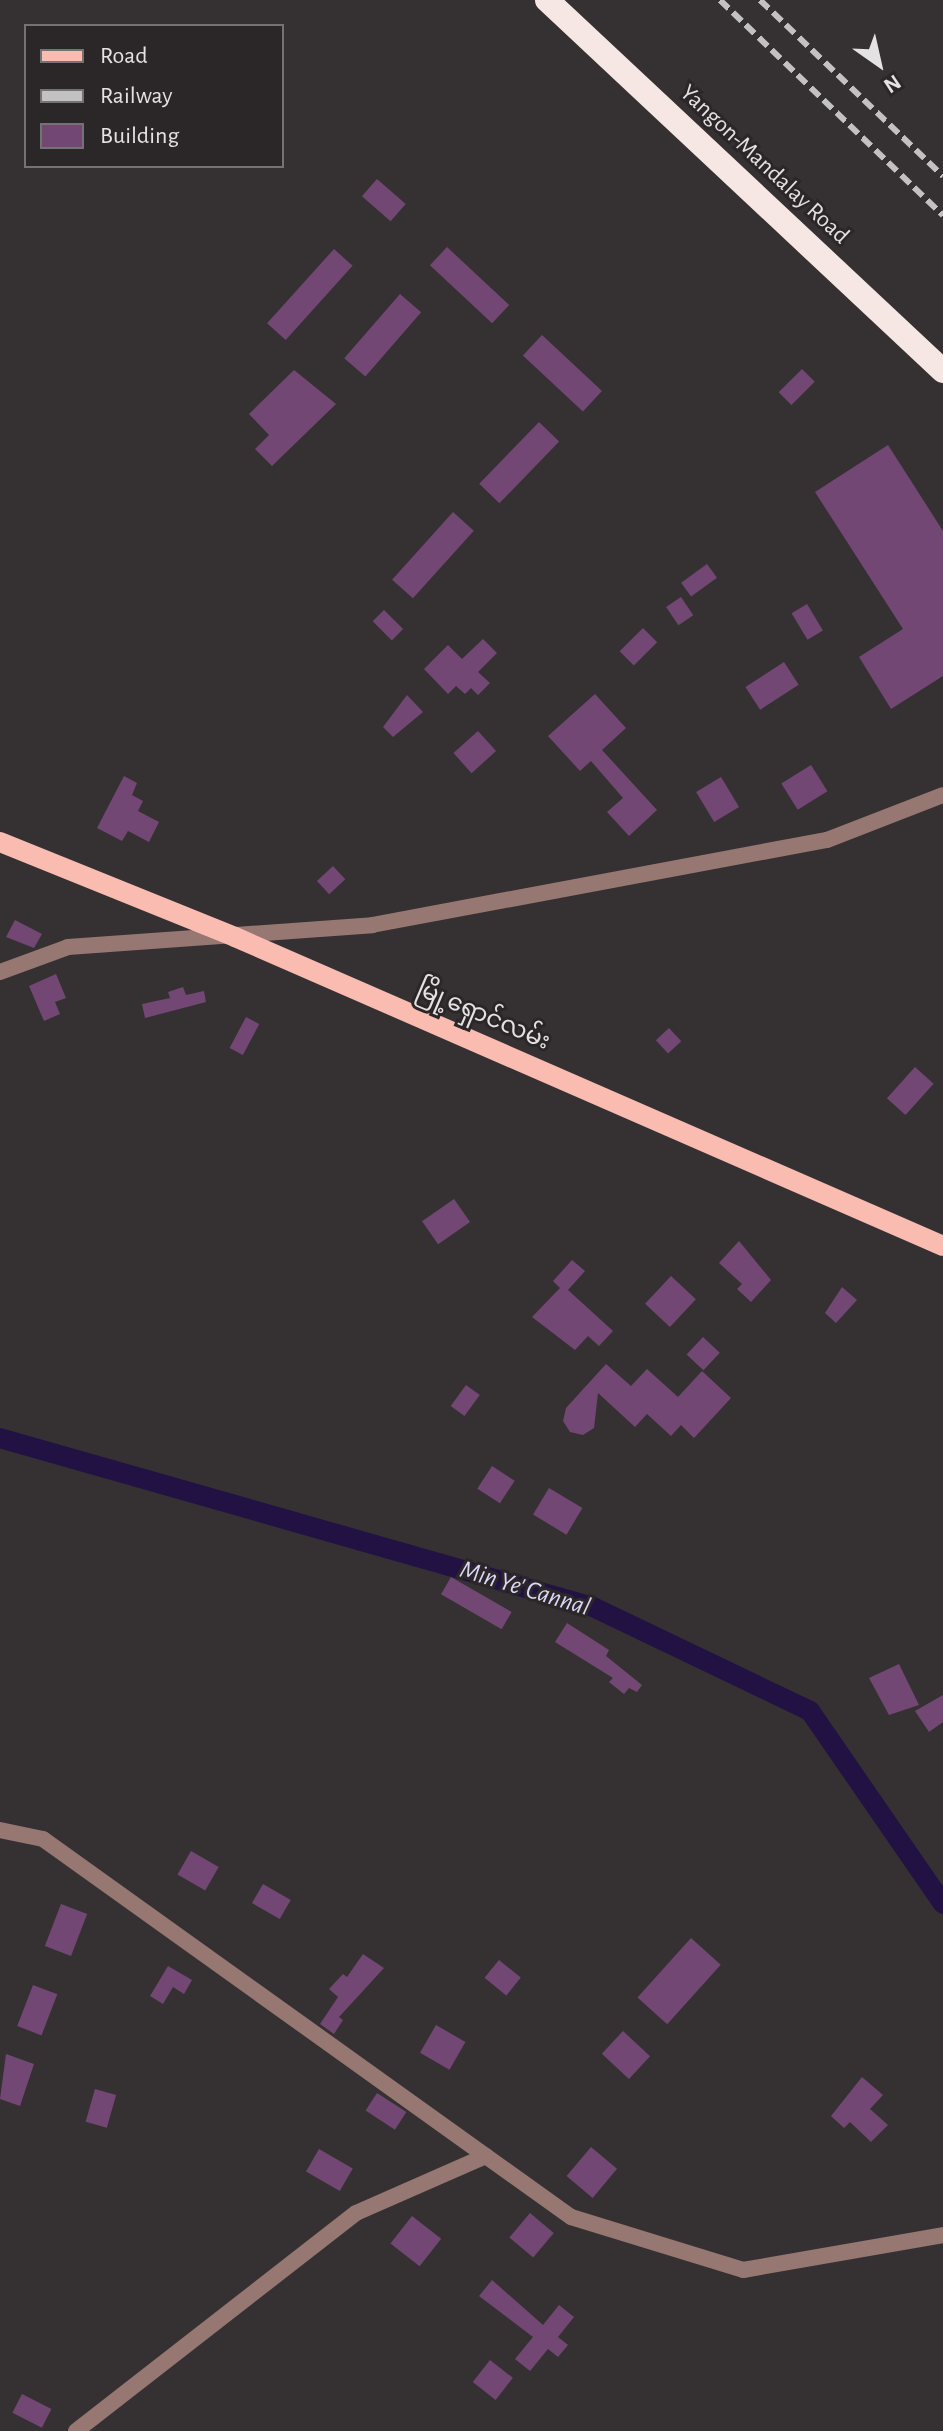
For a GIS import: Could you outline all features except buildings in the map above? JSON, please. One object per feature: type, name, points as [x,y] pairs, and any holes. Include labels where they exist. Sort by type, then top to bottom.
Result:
[{"type":"highway","name":"Yangon-Mandalay Road","points":[[547,0],[943,371]]},
{"type":"main road","name":"မြို့ရှောင်လမ်း","points":[[0,842],[235,937],[943,1246]]},
{"type":"street","points":[[0,972],[68,947],[372,925],[827,840],[943,795]]},
{"type":"street","points":[[0,1830],[43,1839],[571,2217],[743,2270],[943,2235]]},
{"type":"street","points":[[76,2431],[356,2213],[486,2156]]},
{"type":"waterway","name":"Min Ye' Cannal","points":[[0,1438],[593,1607],[810,1711],[943,1904]]},
{"type":"railway","points":[[720,0],[943,215]]},
{"type":"railway","points":[[760,0],[943,176]]}]
